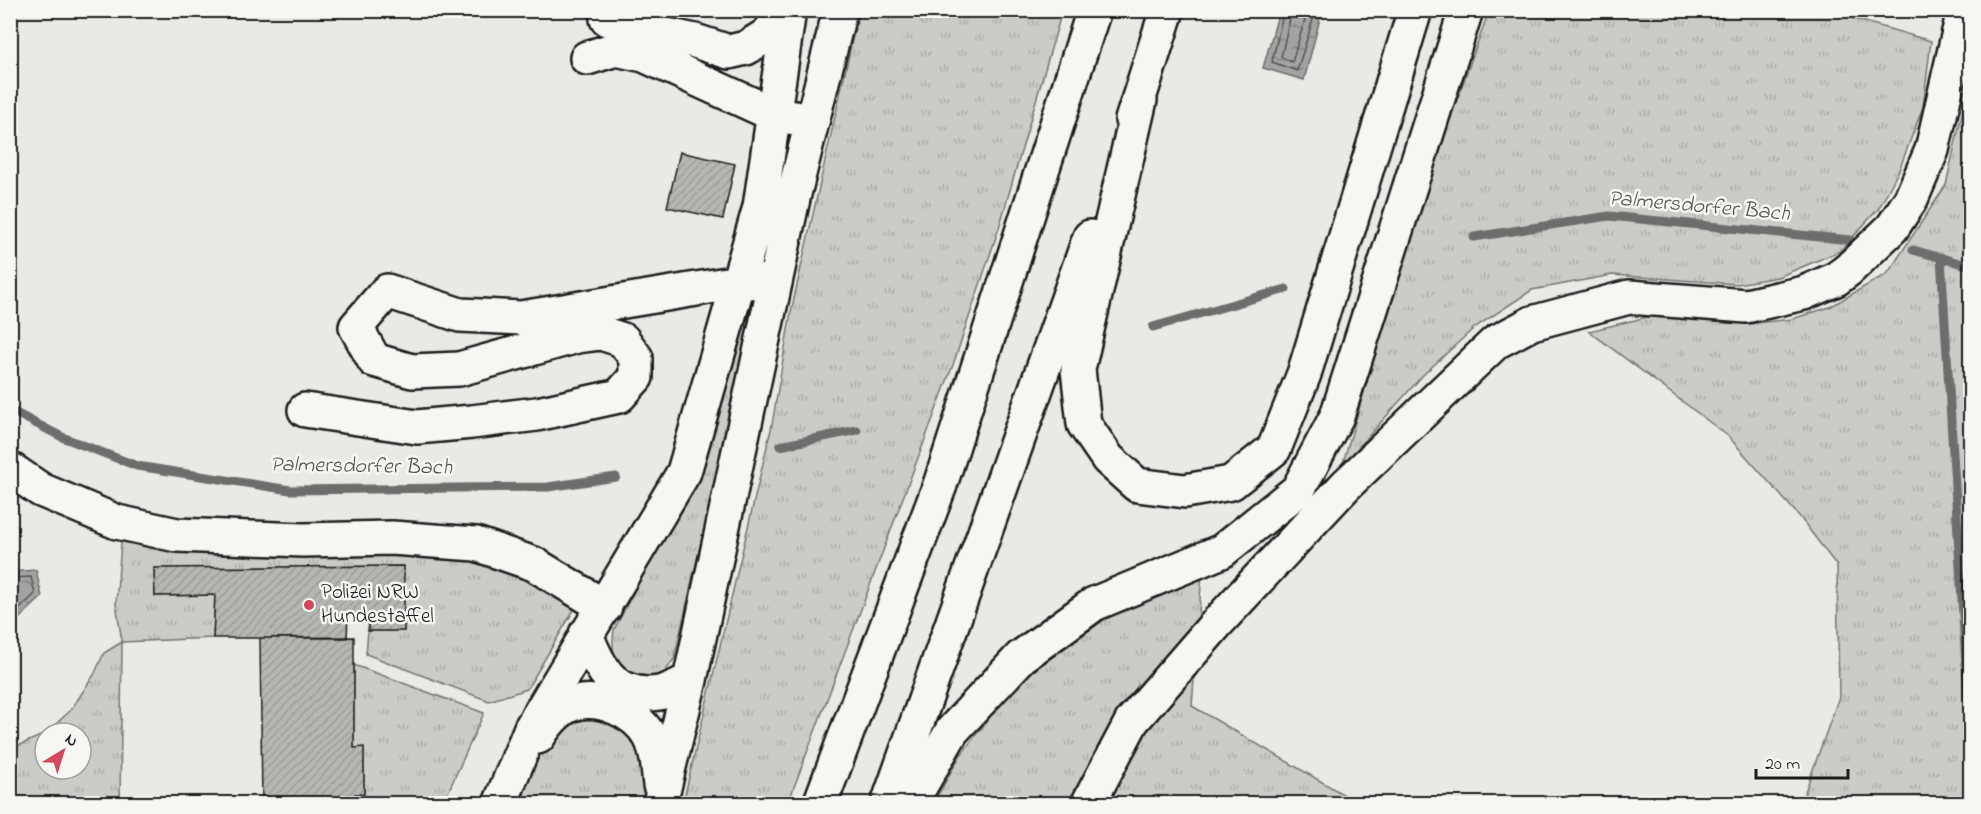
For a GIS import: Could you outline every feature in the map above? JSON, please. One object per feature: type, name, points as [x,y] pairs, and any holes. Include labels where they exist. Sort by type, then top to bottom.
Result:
[{"type":"main road","points":[[607,19],[628,27],[695,41],[729,52],[746,48],[767,35],[788,10]]},
{"type":"main road","points":[[504,794],[531,728],[684,472],[760,207],[775,115],[788,10]]},
{"type":"main road","points":[[660,801],[690,680],[794,194],[840,10]]},
{"type":"main road","points":[[820,804],[940,485],[1094,10]]},
{"type":"main road","points":[[888,804],[1140,100],[1167,10]]},
{"type":"main road","points":[[1140,100],[1078,369],[1084,424],[1108,459],[1137,485],[1185,491],[1231,483],[1274,449],[1304,374],[1415,10]]},
{"type":"main road","points":[[1088,804],[1132,721],[1217,623],[1346,485],[1496,342],[1532,323],[1629,297],[1746,306],[1804,293],[1836,279],[1848,270],[1892,228],[1911,199],[1932,150],[1964,10]]},
{"type":"main road","points":[[910,804],[952,731],[1021,657],[1094,604],[1222,551],[1298,490],[1337,416],[1467,16]]},
{"type":"main road","points":[[587,58],[616,49],[644,55],[775,115],[814,121]]},
{"type":"main road","points":[[305,410],[417,427],[472,422],[537,414],[619,396],[636,377],[636,358],[623,340],[602,333],[577,336],[459,369],[412,371],[374,360],[356,327],[387,291],[460,315],[521,318],[739,282],[775,280]]},
{"type":"main road","points":[[10,469],[41,490],[117,522],[177,535],[303,540],[392,538],[476,544],[534,564],[605,607]]},
{"type":"main road","points":[[586,634],[597,663],[607,677],[633,693],[660,693],[690,680]]},
{"type":"main road","points":[[504,794],[540,733],[556,714],[575,703],[600,702],[627,712],[650,735],[657,758],[660,801]]},
{"type":"green space","points":[[859,10],[1062,11],[999,228],[953,365],[788,803],[683,803],[772,425],[791,312]]},
{"type":"green space","points":[[1489,11],[1827,11],[1931,41],[1923,107],[1899,170],[1879,208],[1840,251],[1778,277],[1737,284],[1612,275],[1532,290],[1474,328],[1423,375],[1342,466],[1423,194]]},
{"type":"green space","points":[[1970,78],[1970,803],[1801,803],[1839,697],[1837,566],[1799,516],[1728,436],[1589,331],[1664,313],[1748,324],[1792,319],[1830,307],[1888,273],[1946,185]]},
{"type":"green space","points":[[756,292],[751,328],[674,659],[662,676],[643,681],[627,672],[617,662],[613,649],[614,630],[694,475],[749,303]]},
{"type":"green space","points":[[122,532],[479,551],[578,603],[527,689],[489,701],[366,654],[368,631],[404,631],[403,566],[154,568],[155,596],[215,595],[213,638],[122,642],[116,603]]},
{"type":"green space","points":[[1202,572],[1192,706],[1358,803],[933,804],[960,756],[1014,685],[1123,606]]},
{"type":"green space","points":[[122,642],[120,803],[11,804],[11,749],[33,739],[33,781],[93,781],[93,721],[59,721],[70,711],[94,675],[104,653]]},
{"type":"green space","points":[[354,665],[484,713],[443,803],[355,803],[355,794],[364,794],[364,748],[354,748]]},
{"type":"green space","points":[[597,716],[607,718],[624,727],[632,734],[643,751],[650,775],[642,803],[517,804],[536,758],[544,746],[564,728]]},
{"type":"water","points":[[1279,11],[1322,11],[1304,80],[1263,68]]},
{"type":"water","points":[[36,570],[42,597],[11,626],[11,572]]},
{"type":"building","points":[[680,152],[735,164],[723,219],[667,207]]},
{"type":"building","name":"Polizei NRW Hundestaffel","points":[[404,566],[404,631],[368,631],[369,614],[348,614],[347,638],[213,638],[215,595],[155,596],[154,568]]},
{"type":"building","points":[[354,637],[354,748],[364,747],[364,794],[355,794],[355,804],[262,804],[260,638]]},
{"type":"waterway","name":"Palmersdorfer Bach","points":[[1474,237],[1609,216],[1850,240]]},
{"type":"waterway","name":"Palmersdorfer Bach","points":[[1913,250],[1970,266]]},
{"type":"waterway","points":[[1941,257],[1970,731]]},
{"type":"waterway","name":"Palmersdorfer Bach","points":[[1153,327],[1286,289]]},
{"type":"waterway","name":"Palmersdorfer Bach","points":[[10,410],[62,437],[137,466],[290,490],[548,487],[616,477]]},
{"type":"waterway","name":"Palmersdorfer Bach","points":[[780,446],[857,430]]},
{"type":"place","name":"Polizei NRW Hundestaffel","points":[[309,605]]}]
